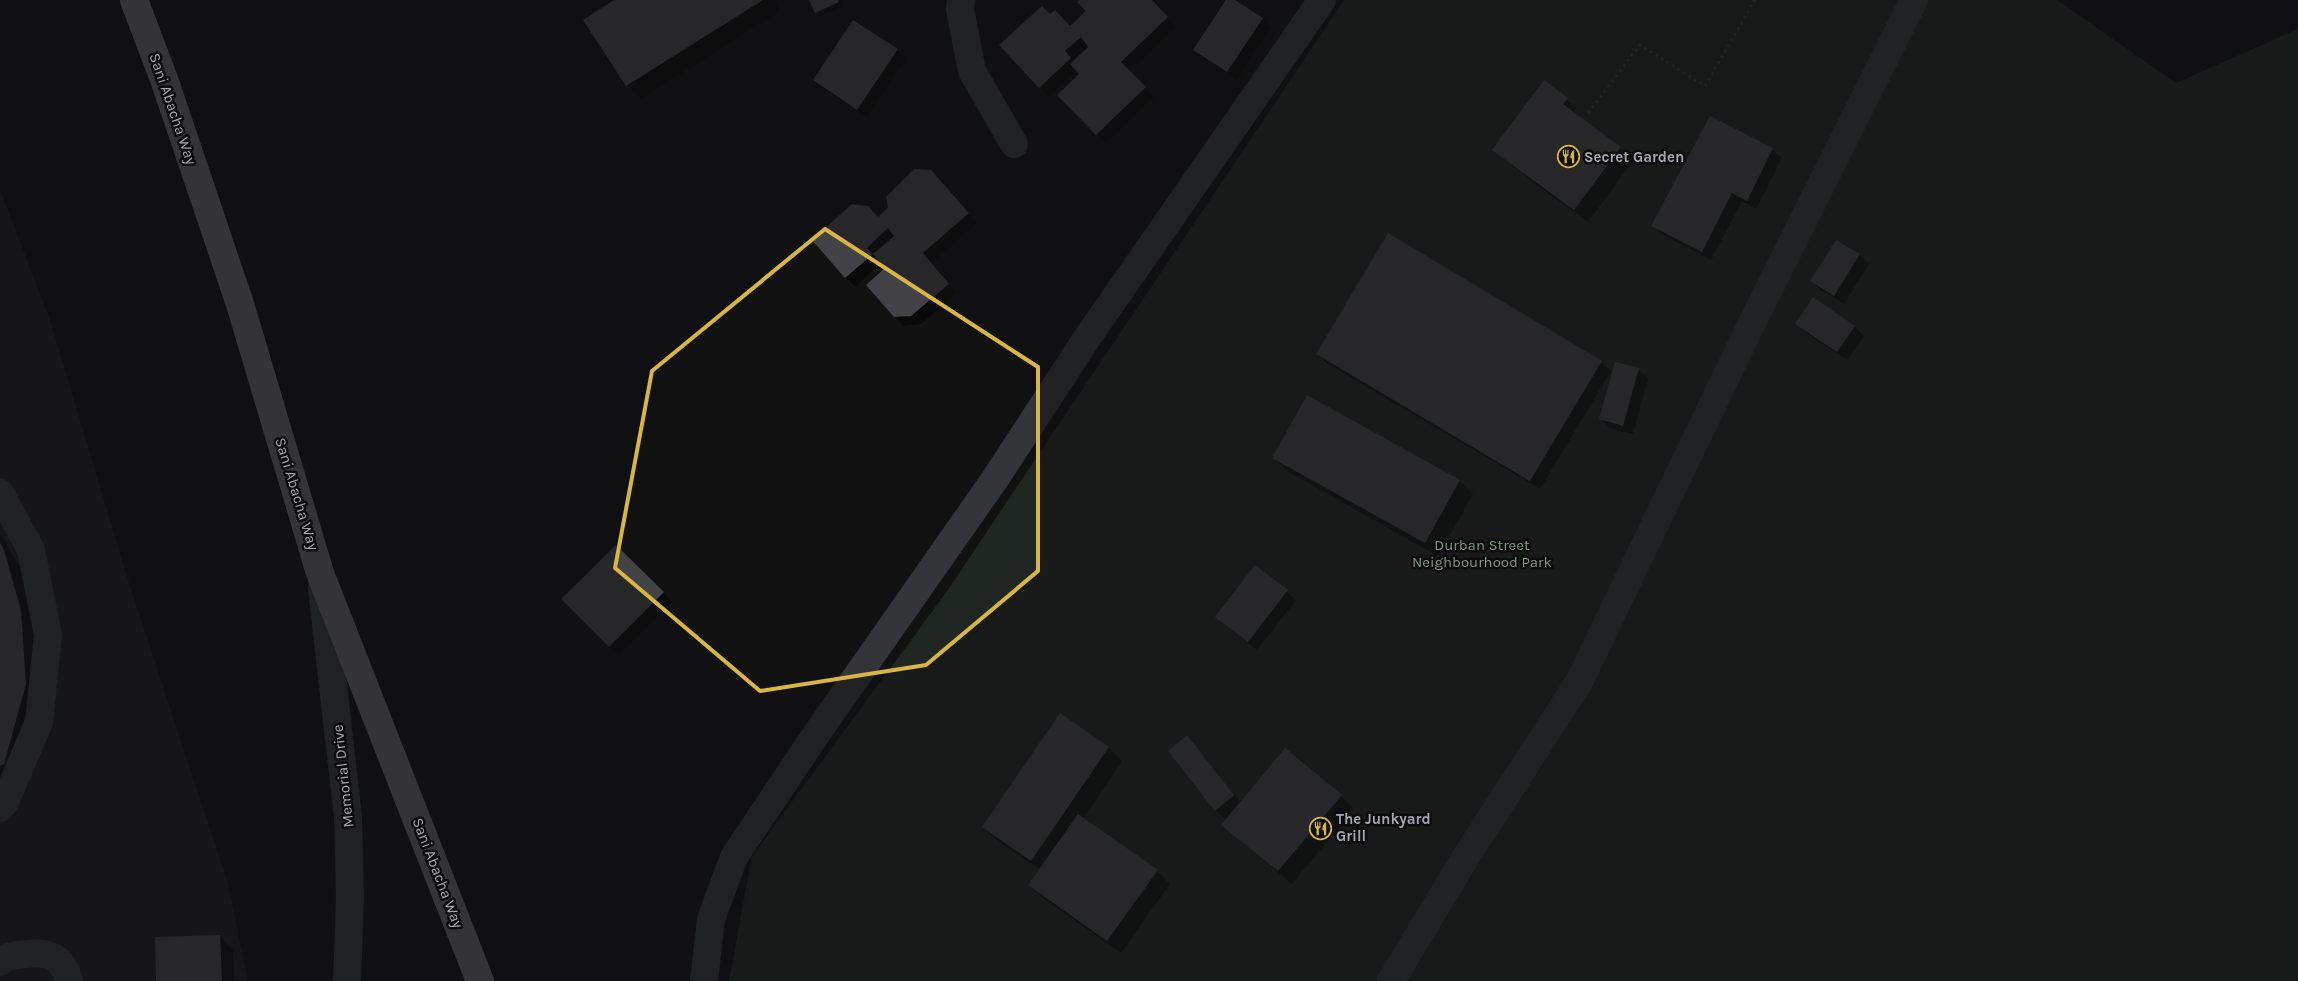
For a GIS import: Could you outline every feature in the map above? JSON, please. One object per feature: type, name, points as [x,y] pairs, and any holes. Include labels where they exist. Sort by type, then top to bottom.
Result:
[{"type":"highway","name":"Sani Abacha Way","points":[[134,0],[165,82],[240,304],[320,573],[480,981]]},
{"type":"street","points":[[960,0],[972,71],[1014,144]]},
{"type":"street","points":[[704,981],[711,919],[734,857],[817,733],[995,479],[1087,338],[1322,0]]},
{"type":"street","points":[[1391,981],[1467,855],[1579,682],[1751,325],[1914,0]]},
{"type":"street","points":[[0,493],[31,550],[48,635],[39,722],[6,802],[0,808]]},
{"type":"street","name":"Memorial Drive","points":[[320,573],[348,817],[350,898],[347,981]]},
{"type":"street","points":[[0,962],[8,956],[42,952],[57,959],[67,972],[69,981]]},
{"type":"path","points":[[1588,113],[1640,45],[1705,86],[1755,0]]},
{"type":"highlighted area","points":[[825,229],[1038,367],[1038,571],[926,665],[760,691],[615,568],[652,371]]},
{"type":"shaded area","points":[[0,190],[49,317],[131,590],[228,883],[248,981],[0,981]]},
{"type":"green space","name":"Durban Street Neighbourhood Park","points":[[1344,0],[2057,0],[2176,83],[2298,29],[2298,981],[729,981],[752,856],[945,594]]},
{"type":"building","points":[[614,0],[763,0],[626,86],[583,20]]},
{"type":"building","points":[[809,0],[838,0],[839,2],[815,13]]},
{"type":"building","points":[[1079,0],[1152,0],[1168,17],[1121,62],[1146,87],[1096,135],[1057,95],[1079,74],[1070,64],[1088,47],[1081,37],[1065,51],[1071,58],[1039,88],[999,45],[1042,6],[1050,14],[1055,10],[1070,26],[1086,11],[1077,2]]},
{"type":"building","points":[[1226,0],[1235,0],[1263,18],[1227,72],[1193,50]]},
{"type":"building","points":[[853,20],[898,49],[857,110],[813,80]]},
{"type":"building","name":"Secret Garden","points":[[1544,80],[1568,98],[1563,104],[1621,147],[1574,210],[1492,150]]},
{"type":"building","points":[[1710,116],[1773,148],[1747,201],[1732,193],[1702,252],[1651,226]]},
{"type":"building","points":[[914,169],[931,170],[969,213],[923,253],[949,284],[911,316],[894,317],[866,285],[885,268],[873,254],[845,278],[812,240],[852,204],[868,206],[878,217],[888,208],[886,197]],"holes":[[[888,228],[894,236],[873,254],[867,248]]]},
{"type":"building","points":[[1388,233],[1602,361],[1530,481],[1316,354]]},
{"type":"building","points":[[1836,240],[1860,254],[1834,296],[1810,281]]},
{"type":"building","points":[[1813,297],[1855,326],[1837,352],[1795,324]]},
{"type":"building","points":[[1615,362],[1639,368],[1623,426],[1599,419]]},
{"type":"building","points":[[1307,395],[1460,480],[1425,543],[1272,458]]},
{"type":"building","points":[[0,543],[4,550],[21,610],[26,684],[4,764],[0,766]]},
{"type":"building","points":[[616,545],[664,592],[609,647],[561,599]]},
{"type":"building","points":[[1255,565],[1288,590],[1248,642],[1215,617]]},
{"type":"building","points":[[1060,713],[1109,747],[1031,861],[982,827]]},
{"type":"building","points":[[1187,735],[1234,795],[1215,811],[1168,751]]},
{"type":"building","points":[[1285,748],[1342,795],[1278,871],[1221,825]]},
{"type":"building","points":[[1078,814],[1158,870],[1107,941],[1028,885]]},
{"type":"building","points":[[220,935],[222,981],[156,981],[155,937]]},
{"type":"place","name":"Secret Garden","points":[[1568,157]]},
{"type":"place","name":"The Junkyard Grill","points":[[1320,828]]}]
